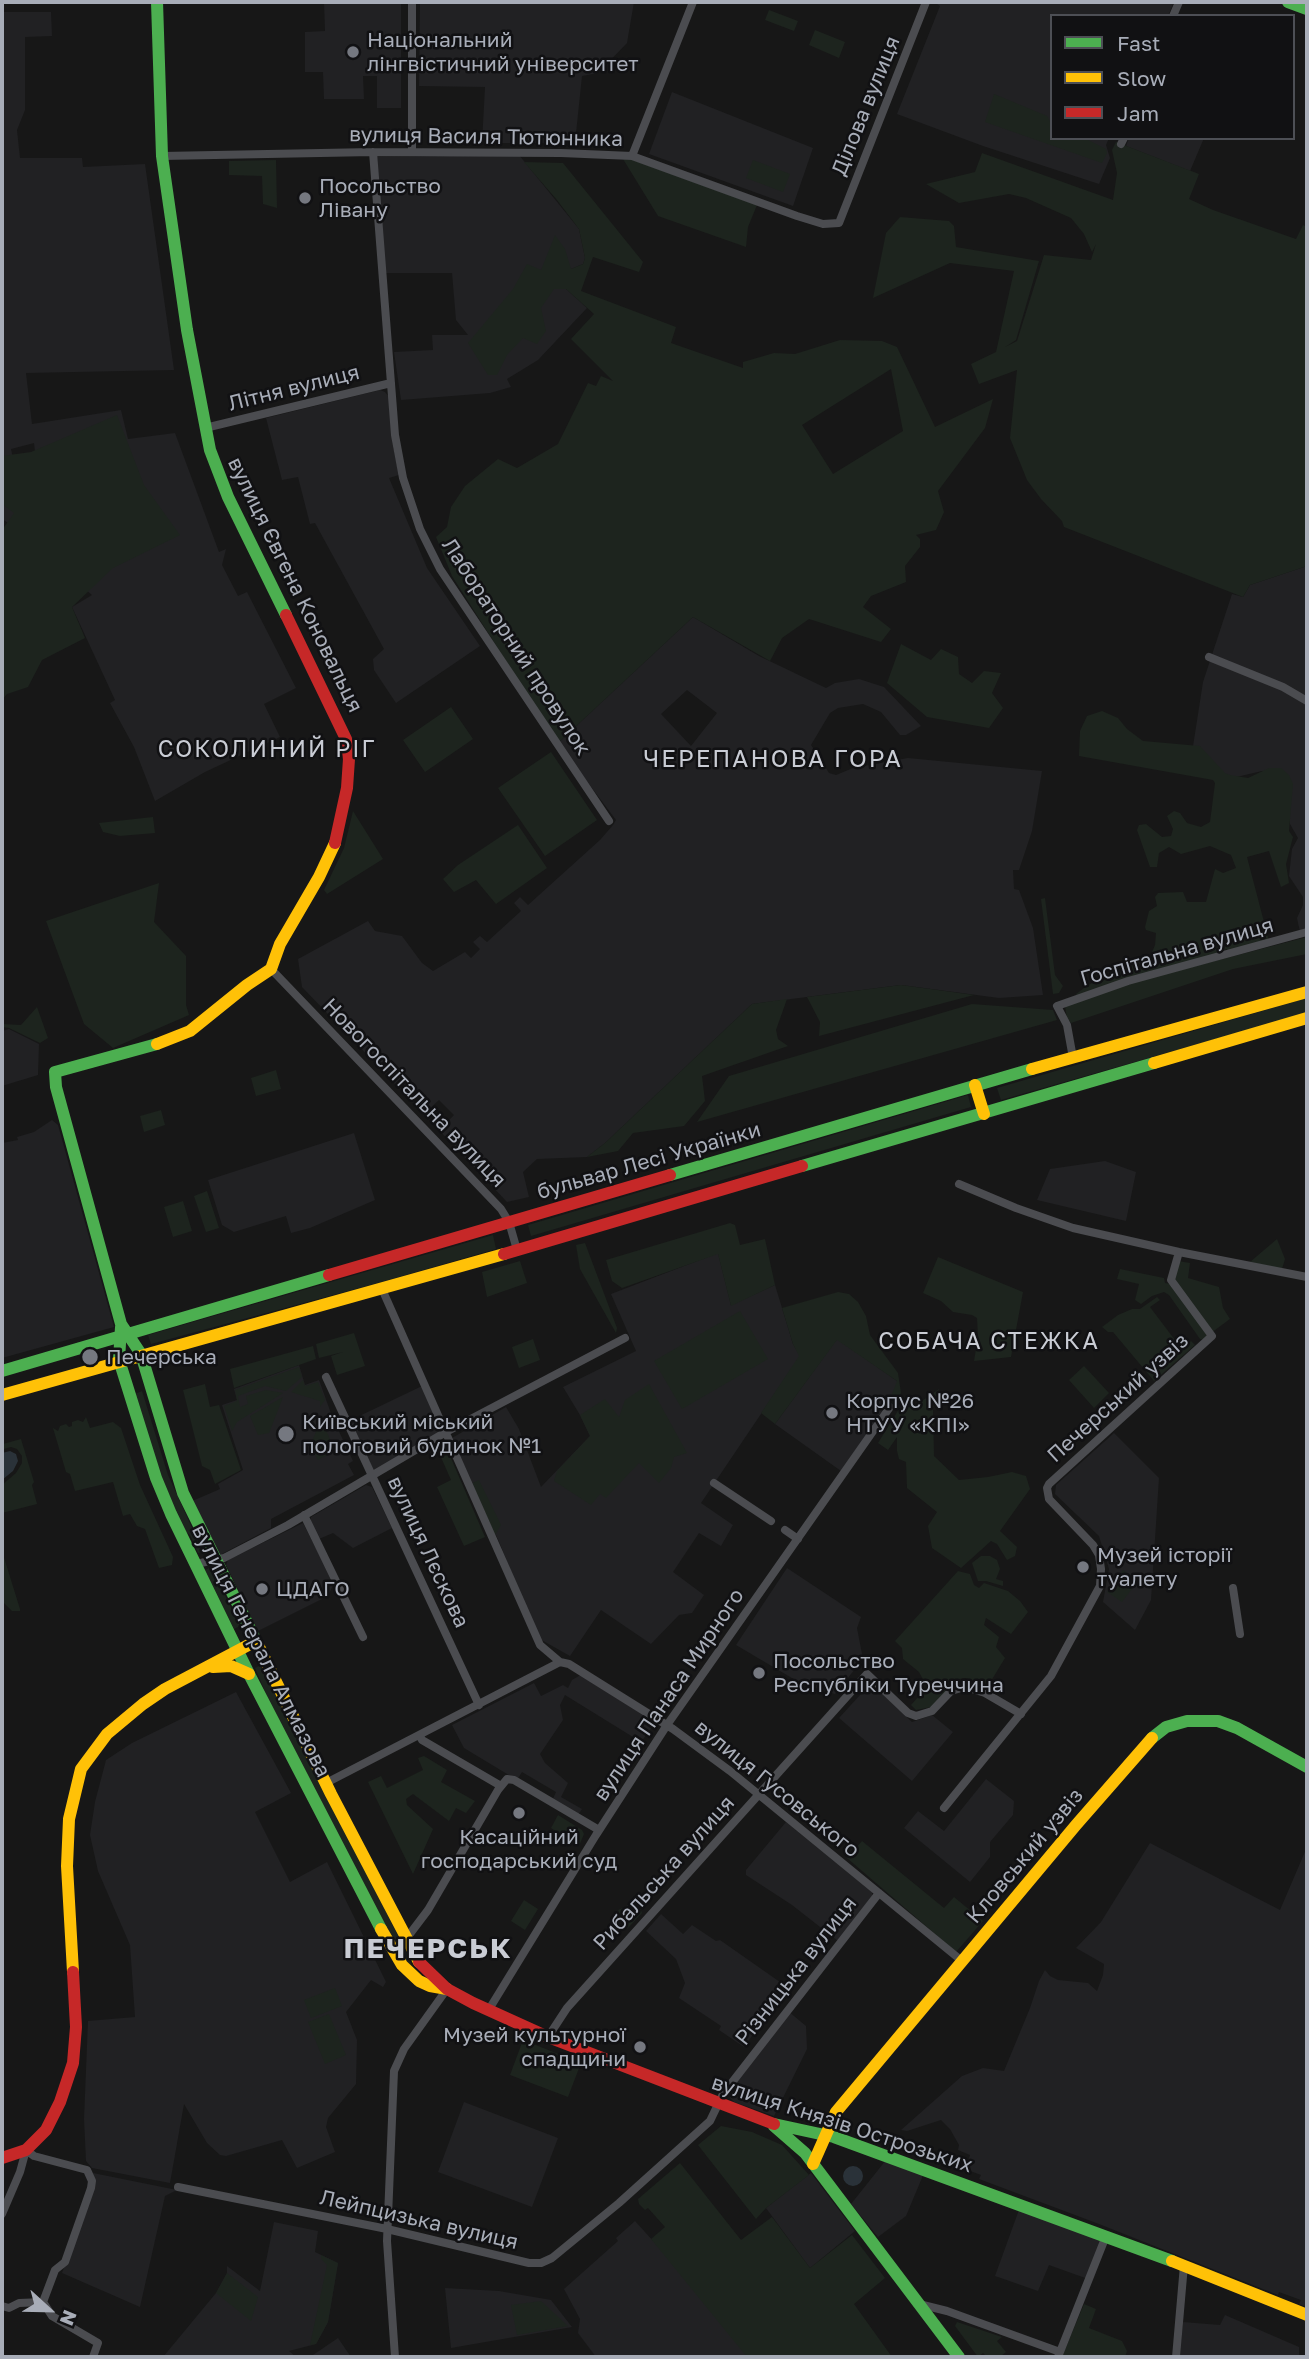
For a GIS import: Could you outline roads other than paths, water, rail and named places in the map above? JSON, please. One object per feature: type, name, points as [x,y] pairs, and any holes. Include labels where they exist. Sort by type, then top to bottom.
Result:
[{"type":"main road","name":"вулиця Євгена Коновальця","points":[[158,2],[162,156],[185,316],[205,428],[215,465],[228,497],[337,716],[346,739],[349,759],[344,813],[338,835],[309,896],[280,944],[271,969]]},
{"type":"main road","points":[[1288,2],[1307,9]]},
{"type":"main road","name":"вулиця Генерала Алмазова","points":[[271,969],[200,1024],[169,1041],[55,1072],[56,1087],[125,1337],[141,1354],[176,1474],[190,1508],[326,1783],[406,1938]]},
{"type":"main road","name":"бульвар Лесі Українки","points":[[2,1371],[975,1085],[1307,992]]},
{"type":"main road","points":[[2,1395],[517,1250],[1307,1018]]},
{"type":"main road","points":[[975,1085],[984,1114]]},
{"type":"main road","name":"вулиця Генерала Алмазова","points":[[125,1337],[120,1360],[156,1478],[249,1674],[391,1950]]},
{"type":"main road","points":[[19,1366],[12,1373],[12,1382],[15,1386],[25,1388]]},
{"type":"main road","points":[[2,2158],[26,2150],[46,2130],[54,2117],[70,2075],[75,2050],[67,1866],[69,1819],[76,1783],[90,1755],[119,1723],[165,1689],[256,1641]]},
{"type":"main road","points":[[202,1669],[226,1665],[249,1674]]},
{"type":"main road","name":"Кловський узвіз","points":[[813,2164],[836,2112],[1156,1734],[1166,1727],[1187,1721],[1228,1720],[1307,1767]]},
{"type":"main road","name":"вулиця Князів Острозьких","points":[[406,1938],[421,1965],[447,1989],[488,2011],[548,2037],[771,2123],[834,2137],[1106,2236],[1307,2315]]},
{"type":"main road","name":"вулиця Князів Острозьких","points":[[391,1950],[419,1981],[447,1989]]},
{"type":"main road","points":[[771,2123],[796,2144],[813,2164],[959,2357]]},
{"type":"street","points":[[412,2],[412,152]]},
{"type":"street","points":[[632,156],[693,2]]},
{"type":"street","name":"Ділова вулиця","points":[[839,223],[926,2]]},
{"type":"street","name":"вулиця Василя Тютюнника","points":[[162,156],[373,152],[632,156],[797,216],[823,224],[839,223]]},
{"type":"street","name":"Лабораторний провулок","points":[[373,152],[395,435],[403,478],[425,539],[440,569],[609,821]]},
{"type":"street","name":"Літня вулиця","points":[[205,428],[391,383]]},
{"type":"street","points":[[1209,657],[1283,687],[1307,701]]},
{"type":"street","name":"Госпітальна вулиця","points":[[1073,1058],[1067,1025],[1057,1006],[1128,981],[1307,932]]},
{"type":"street","name":"Новогоспітальна вулиця","points":[[271,969],[501,1209],[509,1222],[517,1250]]},
{"type":"street","points":[[959,1184],[1073,1228],[1178,1252],[1307,1276]]},
{"type":"street","name":"Печерський узвіз","points":[[944,1808],[1051,1676],[1100,1586],[1099,1555],[1093,1545],[1049,1499],[1047,1488],[1212,1336],[1171,1280],[1178,1252]]},
{"type":"street","name":"вулиця Гусовського","points":[[382,1289],[538,1643],[560,1662],[569,1664],[667,1725],[730,1771],[962,1961]]},
{"type":"street","points":[[196,1564],[216,1561],[304,1515],[446,1432],[625,1338]]},
{"type":"street","name":"вулиця Лєскова","points":[[326,1377],[480,1705]]},
{"type":"street","name":"вулиця Панаса Мирного","points":[[488,2011],[667,1725],[890,1407]]},
{"type":"street","points":[[714,1483],[771,1521]]},
{"type":"street","points":[[304,1515],[363,1637]]},
{"type":"street","points":[[785,1530],[798,1539]]},
{"type":"street","points":[[1233,1588],[1240,1634]]},
{"type":"street","points":[[326,1783],[560,1662]]},
{"type":"street","name":"Рибальська вулиця","points":[[548,2037],[564,2012],[867,1674],[908,1713],[916,1716],[932,1711],[951,1691],[965,1686],[985,1693],[1021,1714]]},
{"type":"street","points":[[420,1735],[422,1740],[501,1786]]},
{"type":"street","points":[[406,1938],[428,1910],[507,1779],[514,1780],[599,1830]]},
{"type":"street","name":"Різницька вулиця","points":[[718,2104],[879,1893]]},
{"type":"street","points":[[395,2357],[387,2229],[394,2071],[404,2049],[447,1989]]},
{"type":"street","name":"Лейпцизька вулиця","points":[[178,2187],[387,2229],[529,2263],[541,2263],[562,2252],[652,2174],[710,2121],[718,2104]]},
{"type":"street","points":[[2,2214],[20,2172],[26,2150],[34,2156],[87,2170],[92,2181],[65,2262],[55,2270],[43,2302]]},
{"type":"street","points":[[919,2304],[947,2311],[1059,2354],[1106,2236]]},
{"type":"street","points":[[1176,2357],[1184,2265]]},
{"type":"street","points":[[2,2306],[9,2308],[19,2303],[43,2302]]},
{"type":"street","points":[[43,2302],[52,2316],[98,2343],[93,2357]]},
{"type":"place","name":"Національний лінгвістичний університет","points":[[353,52]]},
{"type":"place","name":"Посольство Лівану","points":[[305,198]]},
{"type":"place","name":"Печерська","points":[[90,1357]]},
{"type":"place","name":"Корпус №26 НТУУ «КПІ»","points":[[832,1413]]},
{"type":"place","name":"Київський міський пологовий будинок №1","points":[[286,1434]]},
{"type":"place","name":"Музей історії туалету","points":[[1083,1567]]},
{"type":"place","name":"ЦДАГО","points":[[262,1589]]},
{"type":"place","name":"Посольство Республіки Туреччина","points":[[759,1673]]},
{"type":"place","name":"Касаційний господарський суд","points":[[519,1813]]},
{"type":"place","name":"Музей культурної спадщини","points":[[640,2047]]},
{"type":"district","name":"СОКОЛИНИЙ РІГ","points":[[267,750]]},
{"type":"district","name":"ЧЕРЕПАНОВА ГОРА","points":[[773,759]]},
{"type":"district","name":"СОБАЧА СТЕЖКА","points":[[989,1342]]},
{"type":"district","name":"ПЕЧЕРСЬК","points":[[428,1949]]}]
